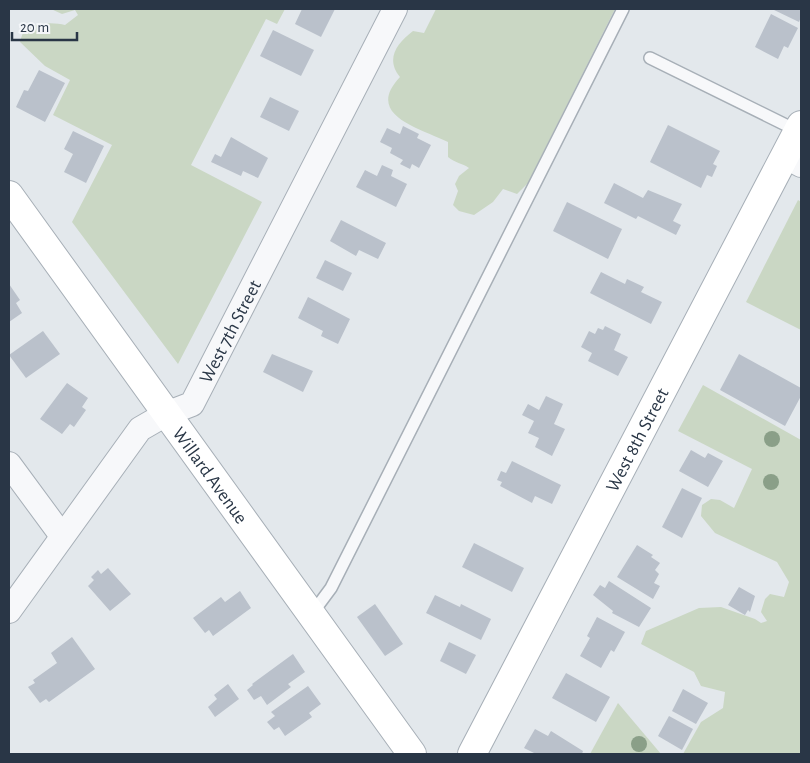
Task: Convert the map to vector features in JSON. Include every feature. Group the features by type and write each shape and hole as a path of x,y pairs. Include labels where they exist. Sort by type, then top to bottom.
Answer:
{"street":[{"name":"West 7th Street","path":"9,611 140,430 166,414 192,404 395,9"},
{"name":"West 8th Street","path":"472,754 793,160 800,128"},
{"name":"Willard Avenue","path":"9,195 412,754"},
{"path":"9,464 62,536"}],"lane":[{"path":"311,615 331,588 623,9"},
{"path":"650,58 800,128"}],"green space":[{"path":"51,9 285,9 277,24 266,19 191,165 262,202 178,364 72,222 112,145 53,115 70,80 45,66 20,42 24,32 29,28 39,24 50,23 65,25 78,15 75,10 62,14"},
{"path":"436,9 615,9 528,183 517,194 503,189 493,202 474,215 459,211 453,205 458,191 455,184 459,176 469,168 448,157 448,142 400,119 392,111 388,101 391,90 400,77 393,64 393,58 398,46 413,31 424,33"},
{"path":"798,200 801,202 801,330 746,302"},
{"path":"703,385 801,440 801,754 683,754 701,722 723,708 725,692 701,686 694,672 641,644 646,631 699,608 721,607 761,623 767,621 761,612 765,599 770,594 784,597 789,582 777,562 715,533 701,516 702,505 711,499 720,500 734,508 752,469 678,431"},
{"path":"618,703 661,754 590,754"}],"building":[{"path":"302,9 335,9 321,37 295,24"},
{"path":"772,9 801,9 801,17 799,22"},
{"path":"771,14 798,28 788,48 784,46 778,59 755,47"},
{"path":"273,30 314,50 301,76 260,56"},
{"path":"39,70 65,83 45,122 16,107 24,90 28,91"},
{"path":"270,97 299,111 289,131 260,117"},
{"path":"668,125 720,151 713,164 717,166 712,177 707,175 701,188 650,162"},
{"path":"403,126 419,134 417,138 431,145 419,168 412,164 410,169 400,164 403,160 390,153 392,148 380,142 387,128 400,134"},
{"path":"73,131 104,146 86,183 64,172 73,154 64,149"},
{"path":"231,137 268,158 258,178 243,171 241,176 211,162 215,154 221,157"},
{"path":"382,165 393,170 391,176 407,184 396,207 356,187 365,170 377,176"},
{"path":"614,183 643,198 648,190 682,204 673,221 681,225 676,235 638,216 636,219 604,203"},
{"path":"567,202 622,229 608,259 553,231"},
{"path":"341,220 386,243 378,259 359,250 356,256 330,241"},
{"path":"325,260 352,273 343,291 316,278"},
{"path":"601,272 625,284 627,279 644,287 641,292 662,302 651,324 590,293"},
{"path":"9,284 20,300 16,303 22,313 9,322"},
{"path":"308,297 350,319 338,344 321,336 323,331 298,318"},
{"path":"605,326 621,334 614,350 628,357 618,376 588,361 592,353 581,347 589,331 595,334 598,328 603,330"},
{"path":"43,331 60,354 26,378 9,355"},
{"path":"272,354 313,371 303,392 263,372"},
{"path":"739,354 801,388 801,396 785,426 720,390"},
{"path":"67,383 88,398 82,407 86,410 74,427 70,424 62,434 40,419"},
{"path":"546,396 563,404 554,424 565,429 552,456 535,447 539,438 528,433 534,421 522,415 528,404 539,410"},
{"path":"691,450 705,458 708,453 723,461 708,487 679,471"},
{"path":"512,461 561,485 552,504 535,496 532,503 500,486 502,482 497,480 501,471 506,473"},
{"path":"682,488 702,498 682,538 662,527"},
{"path":"474,543 524,568 512,592 462,567"},
{"path":"637,545 653,555 651,557 660,563 655,570 659,574 654,583 660,586 653,599 617,577"},
{"path":"108,568 131,594 110,611 88,586 94,580 91,577 98,570 101,574"},
{"path":"609,581 651,608 639,627 612,613 613,611 593,595 600,585 605,588"},
{"path":"739,587 755,596 750,612 748,610 745,615 728,605"},
{"path":"240,591 251,608 213,636 209,630 205,633 193,618 221,597 225,602"},
{"path":"435,595 460,607 461,604 491,619 481,640 426,613"},
{"path":"375,604 403,644 385,656 357,617"},
{"path":"597,617 625,632 614,652 611,650 601,668 580,656 590,638 587,636"},
{"path":"72,637 95,669 49,702 46,699 40,703 28,687 35,683 33,680 57,663 51,653"},
{"path":"449,642 476,655 466,674 440,661"},
{"path":"293,654 305,672 288,684 291,687 267,705 261,696 254,700 247,690 252,684"},
{"path":"566,673 610,697 596,722 552,698"},
{"path":"228,684 239,699 215,717 208,707 217,699 214,695"},
{"path":"308,686 321,704 309,713 312,717 285,736 279,727 274,730 267,722 275,716 271,712"},
{"path":"683,689 708,703 696,724 672,711"},
{"path":"669,716 693,729 682,750 658,736"},
{"path":"535,729 548,736 551,731 583,751 582,754 536,754 524,748"}]}
